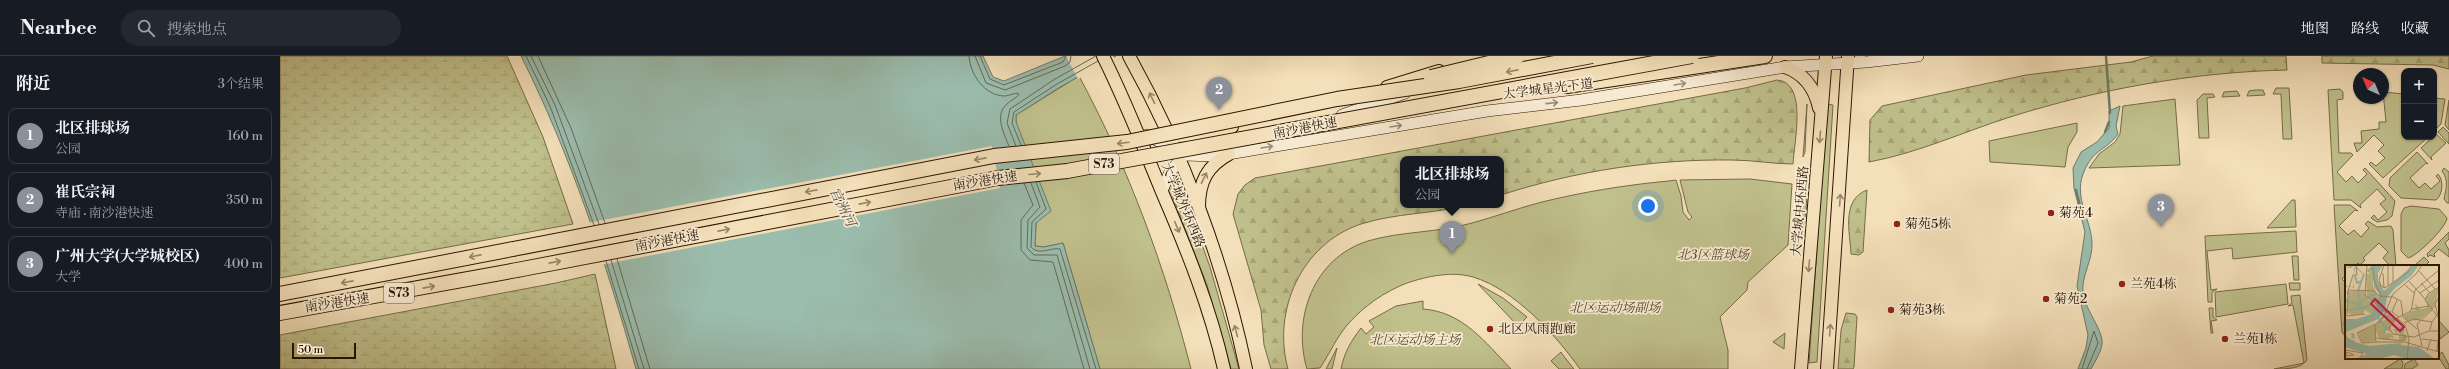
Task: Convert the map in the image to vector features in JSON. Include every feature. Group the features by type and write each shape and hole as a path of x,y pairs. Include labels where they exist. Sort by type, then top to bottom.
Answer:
{"highway":[{"path":"1337,99 1518,56"},
{"name":"南沙港快速","path":"280,294 994,156 1126,142 1337,99 1459,81 1592,56"},
{"name":"南沙港快速","path":"280,313 385,295 990,179 1067,171 1692,56"},
{"path":"1410,108 1764,56"}],"main road":[{"name":"大学城外环西路","path":"1103,56 1137,129 1199,282 1224,369"},
{"path":"1166,131 1176,136 1206,133 1335,103 1494,56"},
{"path":"1162,192 1165,180 1180,155 1191,148 1217,140 1350,113 1475,70 1502,56"},
{"name":"大学城星光下道","path":"1137,129 1180,155 1200,156 1229,154 1487,111 1581,100 1826,59 1918,56"},
{"name":"大学城中环西路","path":"1801,369 1826,59"},
{"path":"1827,369 1842,174 1848,59"},
{"name":"大学城外环西路","path":"1132,61 1166,131 1180,155 1225,290 1246,369"},
{"path":"1785,67 1800,74 1812,88 1821,119"},
{"path":"1199,212 1201,182 1216,162 1229,154"}],"green space":[{"path":"280,56 507,56 543,137 573,224 280,278"},
{"path":"2153,56 2286,56 2287,70 2252,71 2182,78 2112,90 2010,117 1923,148 1869,162 1870,120 1882,106 2026,75 2131,62"},
{"path":"2322,56 2449,56 2449,69 2433,65 2322,63"},
{"path":"1079,76 1114,147 1144,219 1170,293 1191,369 1100,369 1063,243 1044,247 1035,246 1036,223 1016,122 1016,115"},
{"path":"1777,80 1787,83 1793,91 1796,102 1797,128 1793,164 1732,160 1703,160 1644,164 1557,179 1504,194 1504,156 1400,156 1400,208 1455,208 1374,220 1361,224 1340,234 1322,247 1307,263 1296,282 1288,303 1284,325 1284,347 1288,369 1271,369 1264,345 1261,310 1233,214 1238,194 1245,185 1255,178 1745,88"},
{"path":"2276,88 2289,88 2292,139 2283,139 2281,94 2273,94"},
{"path":"2340,89 2343,92 2343,99 2337,100 2339,153 2351,153 2353,155 2337,172 2346,182 2352,176 2358,183 2367,174 2363,170 2365,168 2395,201 2392,216 2387,220 2377,222 2371,218 2374,215 2378,220 2387,212 2380,204 2386,199 2377,189 2360,205 2361,208 2351,200 2334,200 2328,90"},
{"path":"2263,90 2265,95 2247,96 2249,91"},
{"path":"2237,91 2240,96 2222,97 2224,92"},
{"path":"2389,93 2401,94 2401,140 2425,140 2383,178 2369,164 2371,162 2376,166 2385,158 2378,151 2384,145 2374,135 2357,152 2354,143 2362,143 2361,131 2379,129 2379,122 2386,122 2384,104 2389,104"},
{"path":"2203,94 2213,94 2215,97 2207,98 2209,138 2199,138 2197,100"},
{"path":"2437,98 2445,99 2441,124 2437,128"},
{"path":"2175,99 2180,165 2089,168 2099,154 2115,142 2120,134 2123,106"},
{"path":"2449,100 2449,130 2445,125"},
{"path":"1807,104 1805,152 1803,157"},
{"path":"1827,104 1833,105 1817,362 1809,363"},
{"path":"2077,123 2077,132 2068,147 2065,167 1990,162 1989,141"},
{"path":"2443,127 2449,133 2449,144 2438,132"},
{"path":"2437,135 2446,143 2431,157 2432,160 2421,148 2430,140 2437,140"},
{"path":"2417,152 2428,164 2426,163 2410,178 2419,188 2425,183 2431,189 2440,181 2436,176 2438,174 2442,187 2436,200 2401,198 2389,186 2390,178"},
{"path":"1174,166 1210,267 1239,369 1231,369 1207,285 1166,180"},
{"path":"2444,168 2449,172 2449,203 2447,203 2444,199 2446,192 2446,178 2442,171"},
{"path":"1750,179 1792,184 1788,245 1748,282 1747,290 1720,317 1728,350 1728,369 1580,369 1559,342 1519,302 1488,283 1473,277 1448,274 1432,276 1407,283 1375,300 1348,324 1320,368 1307,369 1303,350 1302,330 1305,311 1311,293 1321,276 1333,261 1349,249 1368,241 1393,235 1446,229 1480,221 1538,203 1571,195 1676,180 1681,196 1683,212 1689,220 1692,217 1688,212 1680,180"},
{"path":"1801,184 1806,198 1806,206 1804,225 1797,248"},
{"path":"1867,190 1863,252 1859,255 1851,254 1849,227 1850,209 1853,201"},
{"path":"2292,200 2295,200 2296,227 2267,228"},
{"path":"2334,205 2350,205 2358,211 2355,210 2339,226 2348,235 2354,230 2361,237 2369,228 2365,224 2368,221 2377,227 2391,226 2393,230 2396,265 2389,265 2383,258 2388,252 2379,243 2363,258 2365,260 2360,265 2358,263 2356,265 2345,265 2345,276 2342,279 2345,282 2345,336 2342,332"},
{"path":"2411,206 2439,209 2447,218 2437,235 2418,252 2408,258 2401,251 2401,214 2404,208"},
{"path":"2296,231 2297,252 2233,259 2232,248 2207,251 2211,290 2217,289 2212,292 2212,302 2208,302 2205,236"},
{"path":"2449,232 2449,239 2445,243 2449,250 2449,257 2439,249 2434,254 2435,257 2430,255 2428,257 2427,254"},
{"path":"2292,256 2298,256 2299,280 2294,280"},
{"path":"2424,257 2429,262 2426,265 2415,265"},
{"path":"595,274 616,369 280,369 280,335 556,283"},
{"path":"2289,283 2300,283 2300,290 2290,290"},
{"path":"1478,284 1503,298 1527,317 1518,326"},
{"path":"2286,284 2288,304 2216,317 2215,292"},
{"path":"2300,295 2307,360 2304,363 2293,305 2288,306 2292,303 2291,296"},
{"name":"北区运动场主场","path":"1423,301 1423,309 1437,311 1462,322 1482,339 1511,369 1341,369 1348,347 1361,328 1366,334 1374,327 1369,321 1396,306"},
{"path":"2209,308 2213,308 2213,317 2217,320 2211,321 2213,333 2211,333"},
{"path":"1846,313 1855,314 1857,317 1854,367 1853,369 1838,369 1841,330"},
{"path":"2439,322 2449,332 2440,339 2439,331"},
{"path":"1785,333 1784,349 1773,342"},
{"path":"1337,348 1332,369 1326,369"},
{"path":"1561,352 1574,369 1559,369 1551,361"},
{"path":"2442,352 2449,365 2449,369 2446,369 2439,355"},
{"path":"2400,359 2403,362 2402,369 2384,369"},
{"path":"2414,359 2418,365 2412,369 2404,369 2405,364"},
{"path":"2304,363 2297,367 2288,369 2274,369"}],"water":[{"name":"官洲河","path":"521,56 983,56 993,77 1004,81 1065,56 1116,56 1060,87 1016,115 1016,122 1051,211 1036,223 1035,246 1044,247 1063,243 1100,369 636,369 600,249 586,210 556,132"},
{"path":"2120,106 2116,126 2118,134 2091,159 2083,174 2081,183 2080,192 2092,243 2091,256 2084,280 2083,293 2084,300 2100,333 2102,344 2099,354 2091,369 2078,369 2086,348 2088,335 2077,286 2085,232 2074,188 2073,168 2081,152 2097,142 2109,128 2109,111"}],"pier":[{"path":"1066,56 1113,56 1115,59 1078,79"},
{"path":"992,146 1000,188 601,265 587,223"}],"waterway":[{"path":"2106,56 2110,113"},
{"path":"2105,132 2109,122"},
{"path":"2076,190 2082,214"}],"place":[{"name":"崔氏宗祠","path":"1219,110"},
{"name":"菊苑4","path":"2051,213"},
{"name":"菊苑5栋","path":"1897,224"},
{"name":"广州大学(大学城校区)","path":"2161,227"},
{"name":"北区排球场","path":"1452,254"},
{"name":"兰苑4栋","path":"2122,284"},
{"name":"菊苑2","path":"2046,299"},
{"name":"菊苑3栋","path":"1891,310"},
{"name":"北区风雨跑廊","path":"1490,329"},
{"name":"兰苑1栋","path":"2225,339"}],"park label":[{"name":"北3区篮球场","path":"1713,255"},
{"name":"北区运动场副场","path":"1615,308"}]}
